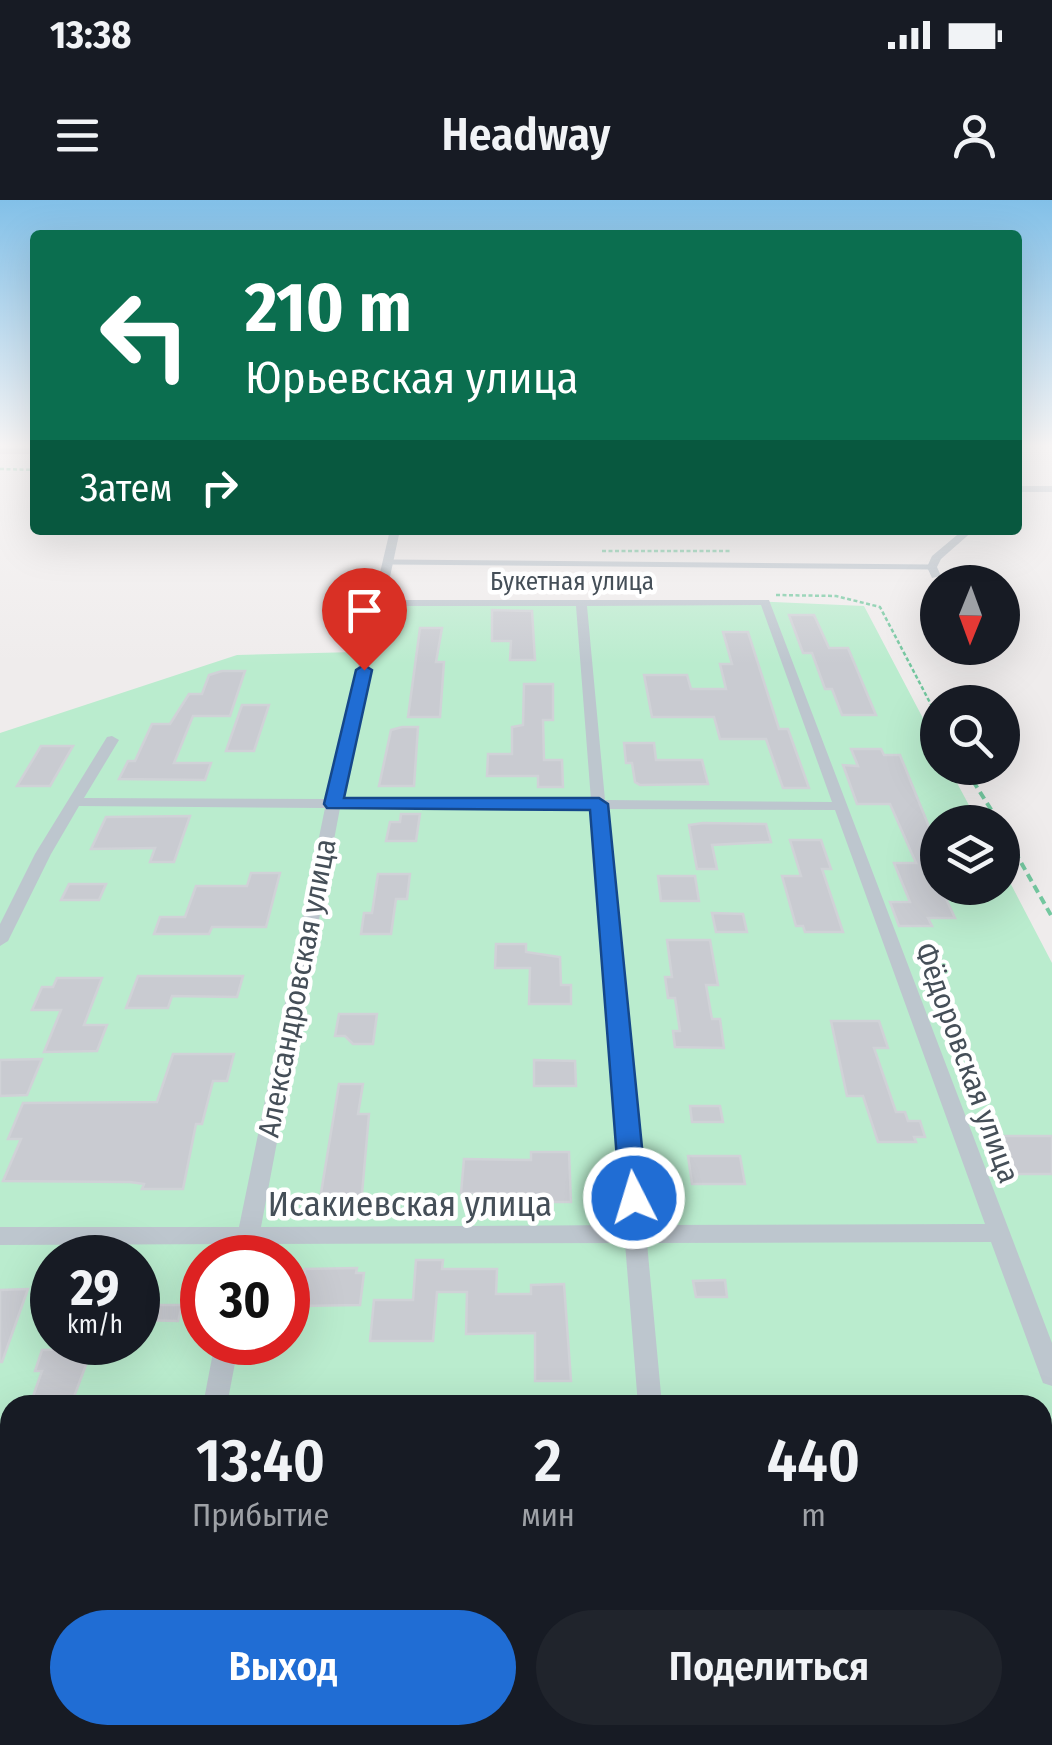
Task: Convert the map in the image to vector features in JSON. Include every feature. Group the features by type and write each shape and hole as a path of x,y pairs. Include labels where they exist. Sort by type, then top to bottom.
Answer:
{"street":[{"name":"Александровская улица","path":"248,1235 333,804 394,535"},
{"path":"939,565 965,535"},
{"name":"Букетная улица","path":"379,603 765,602"},
{"name":"Фёдоровская улица","path":"765,602 1052,1374"},
{"path":"581,604 649,1395"},
{"path":"0,942 43,854 112,740"},
{"path":"76,802 842,806"},
{"name":"Исакиевская улица","path":"310,1245 637,1236 1000,1233"},
{"name":"Исакиевская улица","path":"0,1236 180,1244"},
{"path":"217,1395 223,1365"}],"lane":[{"path":"388,562 920,571"}],"path":[{"path":"1020,861 1052,917"}],"green space":[{"path":"367,601 749,601 864,606 920,713 920,785 958,785 969,805 920,805 920,905 1020,905 1020,902 1052,963 1052,1395 0,1395 0,733 237,655 356,652"}],"building":[{"path":"492,610 532,611 535,660 510,660 511,641 492,641"},
{"path":"789,615 814,615 829,648 848,648 876,715 842,715 832,689 825,689 812,653 803,653"},
{"path":"420,628 442,628 436,662 444,662 440,717 408,717"},
{"path":"723,632 748,632 779,729 788,729 809,788 783,788 766,739 720,739 714,717 652,717 644,675 687,675 691,689 726,689 720,664 732,664"},
{"path":"245,671 230,716 193,716 174,763 211,763 205,780 119,779 128,761 135,761 152,724 170,724 189,694 202,694 209,675"},
{"path":"524,684 553,684 553,720 543,720 544,760 562,760 563,787 538,787 538,776 487,776 488,754 512,754 512,727 523,725"},
{"path":"242,705 269,705 254,751 226,751"},
{"path":"418,727 414,786 379,786 391,730"},
{"path":"624,743 654,743 656,760 702,760 708,784 640,785 635,782 632,763 626,763"},
{"path":"41,746 73,746 50,786 17,786"},
{"path":"851,749 881,749 884,755 900,755 920,805 920,905 949,905 955,918 928,918 932,926 899,926 890,902 910,902 894,863 916,863 890,804 857,804 843,765 858,766"},
{"path":"401,814 420,814 416,841 386,841 390,822 400,822"},
{"path":"190,816 174,862 150,862 155,848 91,849 106,817"},
{"path":"766,824 771,842 712,845 717,869 697,869 689,825"},
{"path":"790,840 821,840 831,869 822,869 843,932 805,932 803,926 796,926 782,876 801,876"},
{"path":"251,873 280,873 266,927 212,927 209,934 154,934 160,917 185,917 196,886 247,886"},
{"path":"378,874 410,874 407,899 396,899 391,934 361,934 364,913 372,913"},
{"path":"658,876 695,876 699,901 661,901"},
{"path":"69,884 106,884 99,900 61,900"},
{"path":"712,913 743,914 747,932 716,932"},
{"path":"667,940 710,940 718,985 706,985 712,1019 720,1019 724,1048 675,1047 673,1031 680,1031 675,998 668,998 665,977 672,977"},
{"path":"496,944 526,944 526,952 560,957 561,985 571,985 571,1004 529,1004 530,968 495,968"},
{"path":"138,976 243,976 237,997 172,996 168,1008 126,1008"},
{"path":"57,978 102,978 84,1025 107,1025 97,1051 44,1052 61,1010 32,1010 42,987 53,987"},
{"path":"339,1014 377,1014 373,1044 353,1044 345,1036 335,1036"},
{"path":"831,1021 879,1021 888,1048 874,1048 896,1112 905,1112 908,1121 920,1121 925,1137 914,1137 916,1142 878,1142 863,1096 847,1096"},
{"path":"173,1054 234,1054 227,1081 213,1081 202,1124 196,1124 183,1189 142,1189 144,1184 130,1182 3,1181 21,1139 8,1139 23,1103 157,1102"},
{"path":"42,1059 27,1095 0,1096 0,1060"},
{"path":"534,1060 575,1061 576,1086 534,1086"},
{"path":"339,1084 363,1084 358,1114 369,1114 361,1205 319,1205"},
{"path":"690,1106 720,1106 723,1122 692,1122"},
{"path":"1000,1136 1052,1136 1052,1174 1016,1174"},
{"path":"531,1152 569,1152 571,1202 532,1202 532,1194 461,1193 464,1159 531,1160"},
{"path":"688,1156 740,1156 745,1184 692,1184"},
{"path":"416,1260 443,1260 442,1269 497,1269 496,1294 531,1294 531,1285 564,1284 571,1381 535,1381 535,1333 466,1334 467,1292 437,1292 433,1341 370,1341 374,1300 413,1300"},
{"path":"357,1268 356,1273 364,1273 360,1305 310,1306 310,1269"},
{"path":"725,1280 727,1297 696,1297 693,1281"},
{"path":"28,1289 2,1362 0,1362 0,1290"},
{"path":"160,1305 180,1305 178,1321 160,1321"},
{"path":"37,1365 86,1365 75,1395 33,1395 42,1371 35,1371"}],"route":[{"path":"364,670 333,804 599,804 634,1198"}]}
